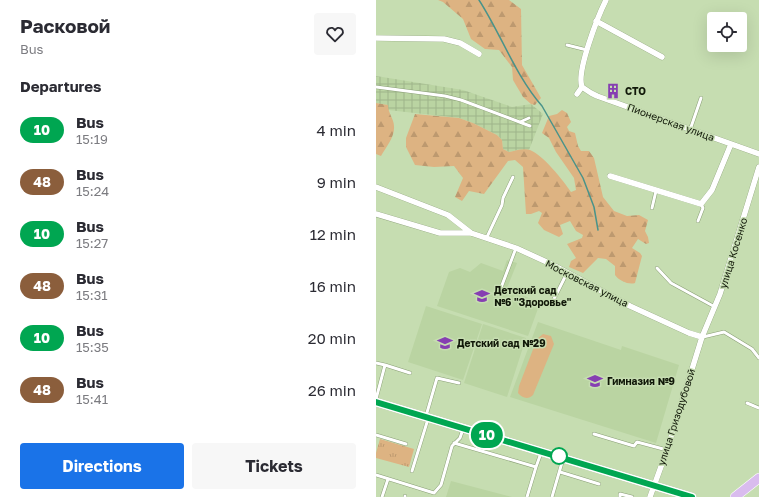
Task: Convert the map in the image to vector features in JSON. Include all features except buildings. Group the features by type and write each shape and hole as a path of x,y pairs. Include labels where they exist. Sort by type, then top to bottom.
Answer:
{"main road":[{"path":"376,402 692,497"},
{"path":"735,497 759,478"}],"street":[{"path":"577,94 583,88 581,78 587,50 596,21 606,0"},
{"path":"596,21 662,57"},
{"path":"376,38 444,39 460,43 479,54"},
{"name":"Пионерская улица","path":"583,88 597,96 759,154"},
{"path":"610,176 701,204 712,190 731,144"},
{"name":"улица Косенко","path":"702,338 715,307 735,247 759,167"},
{"name":"Московская улица","path":"376,187 448,216 471,233"},
{"name":"Московская улица","path":"376,214 440,233 471,233 488,237 516,248 567,272 630,306 702,338"},
{"path":"452,233 457,225 456,221"},
{"name":"улица Гризодубовой","path":"650,497 667,450 702,338"}],"lane":[{"path":"567,45 587,50"},
{"path":"376,87 445,96 461,100 530,126"},
{"path":"690,130 701,98"},
{"path":"519,122 529,118"},
{"path":"488,237 513,177"},
{"path":"652,208 656,191"},
{"path":"698,221 703,208 701,204"},
{"path":"499,293 516,248"},
{"path":"657,268 671,283 715,307"},
{"path":"552,305 567,272"},
{"path":"702,338 724,332 752,349 759,358"},
{"path":"376,363 410,373"},
{"path":"376,399 377,390 385,365"},
{"path":"412,471 437,378 459,383"},
{"path":"747,403 759,408"},
{"path":"376,475 434,493 441,485 452,446 460,438 463,428"},
{"path":"594,434 634,446 637,442 667,450"},
{"path":"376,435 406,444"},
{"path":"454,443 536,467"},
{"path":"527,497 542,451"},
{"path":"552,497 564,458"},
{"path":"560,472 599,484"},
{"path":"382,497 388,479"},
{"path":"620,497 620,494 632,497"}],"shaded area":[{"path":"376,76 463,90 512,107 531,104 543,114 529,150 509,152 503,149 502,140 497,135 459,118 388,110 388,105 376,103"},
{"name":"Детский сад №6 \"Здоровье\"","path":"507,260 517,263 507,288 540,303 528,336 437,306 449,272 460,268 470,272 481,263 503,271"},
{"name":"Детский сад №29","path":"426,306 482,324 463,380 408,362"},
{"name":"Гимназия №9","path":"538,322 621,350 622,346 679,365 656,443 510,397"},
{"path":"483,324 526,338 507,397 464,383"},
{"path":"451,481 512,497 446,497"}],"green space":[{"path":"438,0 509,0 521,9 522,65 541,98 535,105 531,104 523,97 513,80 512,67 499,50 485,49 471,39 463,19 443,2"},
{"path":"376,103 388,105 394,126 392,138 381,156 376,154"},
{"path":"562,110 567,113 571,122 567,127 569,131 575,133 578,146 581,151 589,151 594,158 603,197 614,211 627,216 639,215 648,220 645,231 649,243 646,244 638,239 632,248 642,256 635,283 627,283 619,279 615,275 615,266 606,259 598,258 583,273 569,267 571,261 576,258 567,244 582,238 583,235 576,231 570,221 560,225 563,234 559,237 544,230 538,223 542,213 539,211 526,214 523,167 515,160 508,161 484,194 469,191 462,201 455,197 463,178 454,166 434,167 415,165 406,147 406,138 415,114 459,118 497,135 502,140 503,149 509,152 525,149 535,153 552,168 571,192 576,190 574,178 556,152 549,138 542,133 549,116 557,114"},
{"path":"543,334 551,336 554,344 533,395 529,398 525,398 518,393 519,386 537,339"},
{"path":"380,439 414,449 409,467 376,458"}],"waterway":[{"path":"479,0 516,68 532,94 542,106 583,178 594,207 598,230"}],"bus line":[{"name":"10","path":"376,402 692,497"}],"place":[{"name":"СТО","path":"613,91"},
{"name":"Детский сад №6 \"Здоровье\"","path":"482,296"},
{"name":"Детский сад №29","path":"445,343"},
{"name":"Гимназия №9","path":"595,381"}]}
